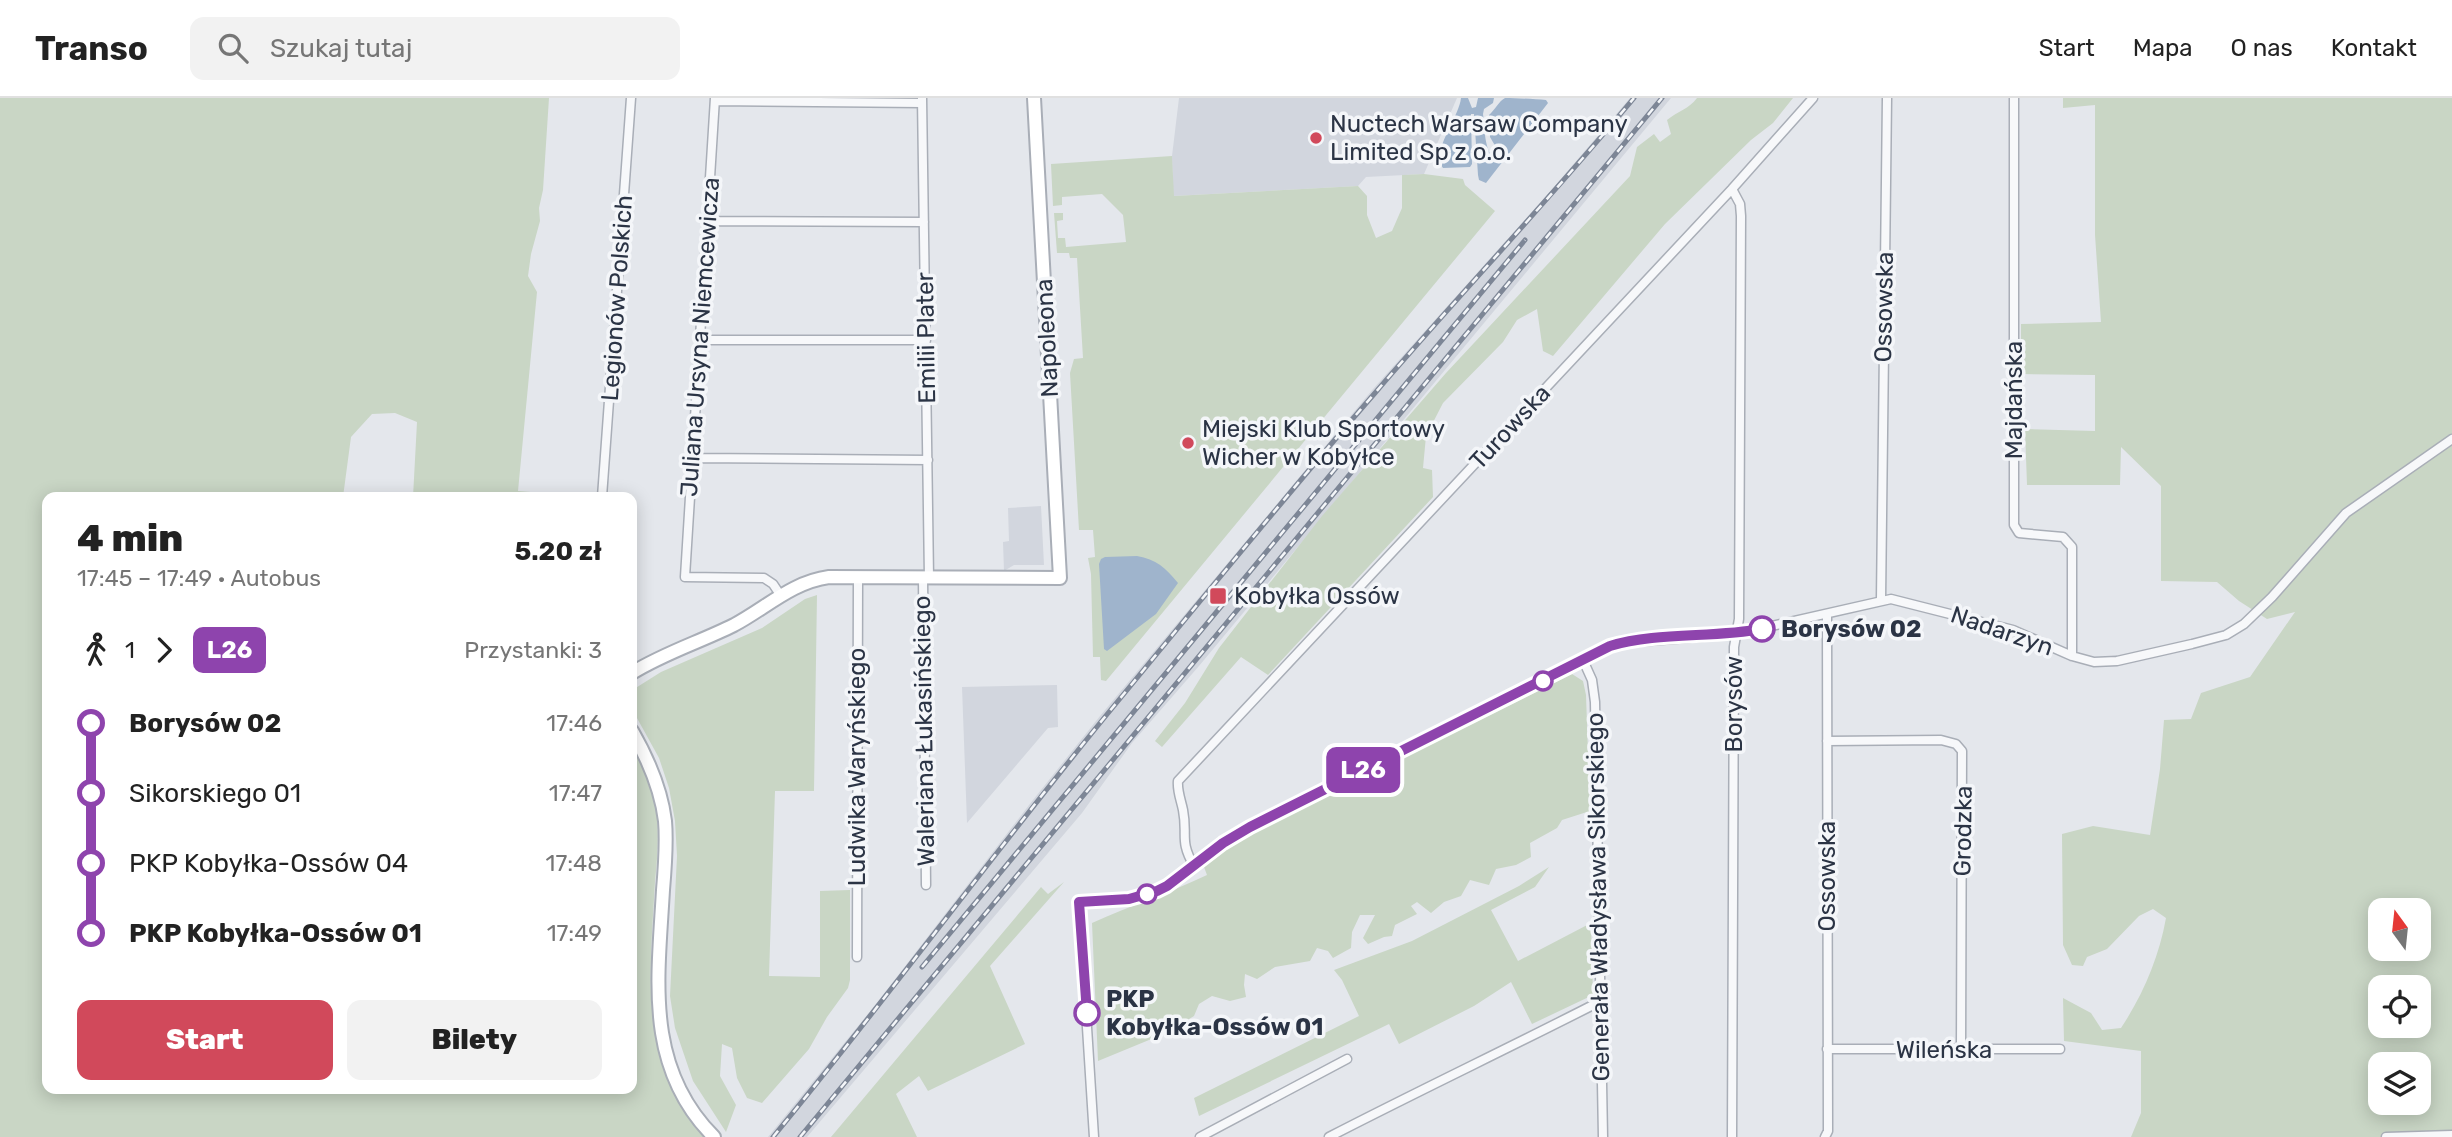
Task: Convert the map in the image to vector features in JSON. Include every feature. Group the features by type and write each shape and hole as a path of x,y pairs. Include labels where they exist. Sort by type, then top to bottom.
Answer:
{"street":[{"name":"Legionów Polskich","path":"602,492 631,98"},
{"name":"Napoleona","path":"926,578 1060,578 1034,98"},
{"name":"Turowska","path":"1194,866 1184,848 1183,811 1177,789 1178,781 1814,98"},
{"name":"Ossowska","path":"1881,600 1887,98"},
{"name":"Majdańska","path":"2014,98 2014,525 2018,533 2063,537 2072,547 2072,656"},
{"path":"715,100 922,101"},
{"name":"Juliana Ursyna Niemcewicza","path":"715,100 685,576 764,578 773,584 781,596"},
{"name":"Emilii Plater","path":"922,101 928,460 926,578"},
{"name":"Borysów","path":"1732,189 1740,204 1741,216 1739,619 1734,647 1732,1137"},
{"path":"707,221 924,222"},
{"path":"700,340 926,340"},
{"name":"Nadarzyn","path":"1094,1137 1079,902 1129,899 1167,886 1223,843 1250,827 1622,643 1736,634 1827,615 1881,600 1903,601 2013,630 2072,656 2094,662 2107,663 2226,635 2259,612 2346,513 2452,439"},
{"path":"693,458 928,460"},
{"path":"637,665 722,631 811,580 829,577 926,578"},
{"name":"Ludwika Waryńskiego","path":"857,957 858,578"},
{"name":"Waleriana Łukasińskiego","path":"926,578 926,885"},
{"name":"Ossowska","path":"1825,1137 1828,1130 1827,615"},
{"name":"Generała Władysława Sikorskiego","path":"1583,660 1592,680 1595,702 1603,1137"},
{"path":"637,670 649,662"},
{"name":"Grodzka","path":"1827,741 1941,740 1956,744 1962,751 1961,1050"},
{"path":"637,741 653,774 664,818 666,855 657,998 660,1030 677,1083 698,1118 714,1137"},
{"path":"1329,1137 1599,1002"},
{"name":"Wileńska","path":"1828,1049 2060,1049"},
{"path":"1200,1137 1347,1059"},
{"path":"2386,1137 2452,1135"}],"shaded area":[{"path":"1179,98 1457,98 1424,174 1366,177 1358,186 1173,196 1172,156"},
{"path":"1630,98 1671,98 1132,743 1082,813 807,1137 768,1137 876,1004 1100,716 1373,389"},
{"path":"1041,506 1044,565 1014,565 1004,571 1003,542 1009,541 1008,508"},
{"path":"1057,685 1058,727 1048,728 967,823 962,687"}],"green space":[{"path":"0,98 549,98 540,221 528,276 537,292 518,491 531,492 413,492 417,422 395,413 372,414 351,437 344,492 42,492 42,1094 637,1094 637,752 648,778 657,818 658,850 651,984 658,1048 668,1078 684,1108 706,1137 0,1137"},
{"path":"1697,98 1793,98 1773,123 1751,140 1665,224 1553,356 1543,351 1537,309 1517,320 1503,342 1443,403 1426,436 1423,468 1432,470 1433,497 1268,675 1241,657 1162,747 1155,741 1185,703 1219,648 1322,516 1446,373 1630,176 1637,147 1654,134 1660,142 1671,134 1667,120"},
{"path":"2063,98 2452,98 2452,1137 2131,1137 2141,1113 2141,1051 2064,1041 2063,998 2091,1013 2102,1030 2121,1028 2149,975 2166,918 2153,909 2139,916 2107,949 2087,957 2083,966 2072,965 2063,945 2062,834 2093,826 2150,835 2164,720 2191,719 2201,693 2250,677 2295,612 2267,619 2239,601 2217,582 2161,581 2161,486 2121,447 2120,485 2027,485 2025,429 2095,431 2095,375 2021,374 2021,324 2101,322 2095,235 2095,105 2063,108"},
{"name":"Miejski Klub Sportowy Wicher w Kobyłce","path":"1172,156 1174,196 1358,186 1367,196 1367,215 1376,238 1392,231 1402,208 1402,175 1424,174 1463,179 1465,185 1495,211 1106,681 1101,680 1100,657 1093,657 1091,574 1088,558 1095,557 1093,530 1079,530 1070,373 1074,359 1083,358 1077,258 1070,258 1069,253 1057,253 1054,213 1063,213 1063,220 1057,221 1058,238 1065,238 1066,247 1126,242 1123,215 1102,194 1062,197 1062,205 1053,206 1051,164"},
{"path":"817,595 814,791 775,791 769,976 820,977 820,891 850,890 850,980 848,988 809,1049 762,1103 747,1098 737,1078 732,1048 722,1044 720,1076 736,1105 726,1132 693,1081 675,1028 670,996 677,856 675,821 669,788 659,758 637,718 637,687 661,672 762,628 805,599"},
{"path":"1572,674 1583,681 1586,695 1590,811 1562,820 1557,828 1530,843 1531,857 1516,865 1496,869 1489,885 1470,880 1461,896 1444,902 1431,913 1417,902 1411,906 1417,914 1395,925 1392,936 1368,944 1363,938 1375,915 1360,915 1352,932 1351,948 1333,958 1328,951 1317,948 1310,961 1275,967 1257,979 1245,974 1246,997 1230,1001 1212,996 1199,1004 1194,1016 1166,1033 1098,1061 1092,923 1207,875 1204,867 1233,843"},
{"path":"1549,867 1535,887 1491,910 1518,961 1591,923 1593,995 1532,1024 1511,982 1474,1006 1399,1044 1389,1024 1199,1116 1194,1098 1359,1016 1342,980 1334,970 1412,941 1519,886"},
{"path":"1064,882 990,966 1025,1044 928,1091 919,1076 896,1094 917,1137 831,1137 1041,887 1048,894"}],"water":[{"path":"1461,98 1468,98 1472,108 1476,107 1478,98 1494,98 1483,114 1487,145 1495,161 1501,156 1490,137 1489,115 1501,101 1514,98 1546,100 1548,103 1486,183 1479,180 1478,175 1474,114 1471,114 1470,167 1443,168 1440,161 1442,144"},
{"path":"1137,556 1160,565 1178,583 1156,614 1107,651 1104,649 1099,564 1105,557"}],"railway":[{"path":"773,1137 1074,755 1245,546 1375,393 1634,98"},
{"path":"800,1137 1662,98"},
{"path":"922,967 1525,240"}],"bus line":[{"name":"L26","path":"1087,1013 1079,902 1129,899 1157,891 1223,843 1250,827 1610,646 1641,640 1736,634 1762,629"}],"place":[{"name":"Nuctech Warsaw Company Limited Sp z o.o.","path":"1316,138"},
{"name":"Miejski Klub Sportowy Wicher w Kobyłce","path":"1188,443"},
{"name":"Kobyłka Ossów","path":"1218,596"},
{"name":"Borysów 02","path":"1762,629"},
{"name":"PKP Kobyłka-Ossów 01","path":"1087,1013"}]}
